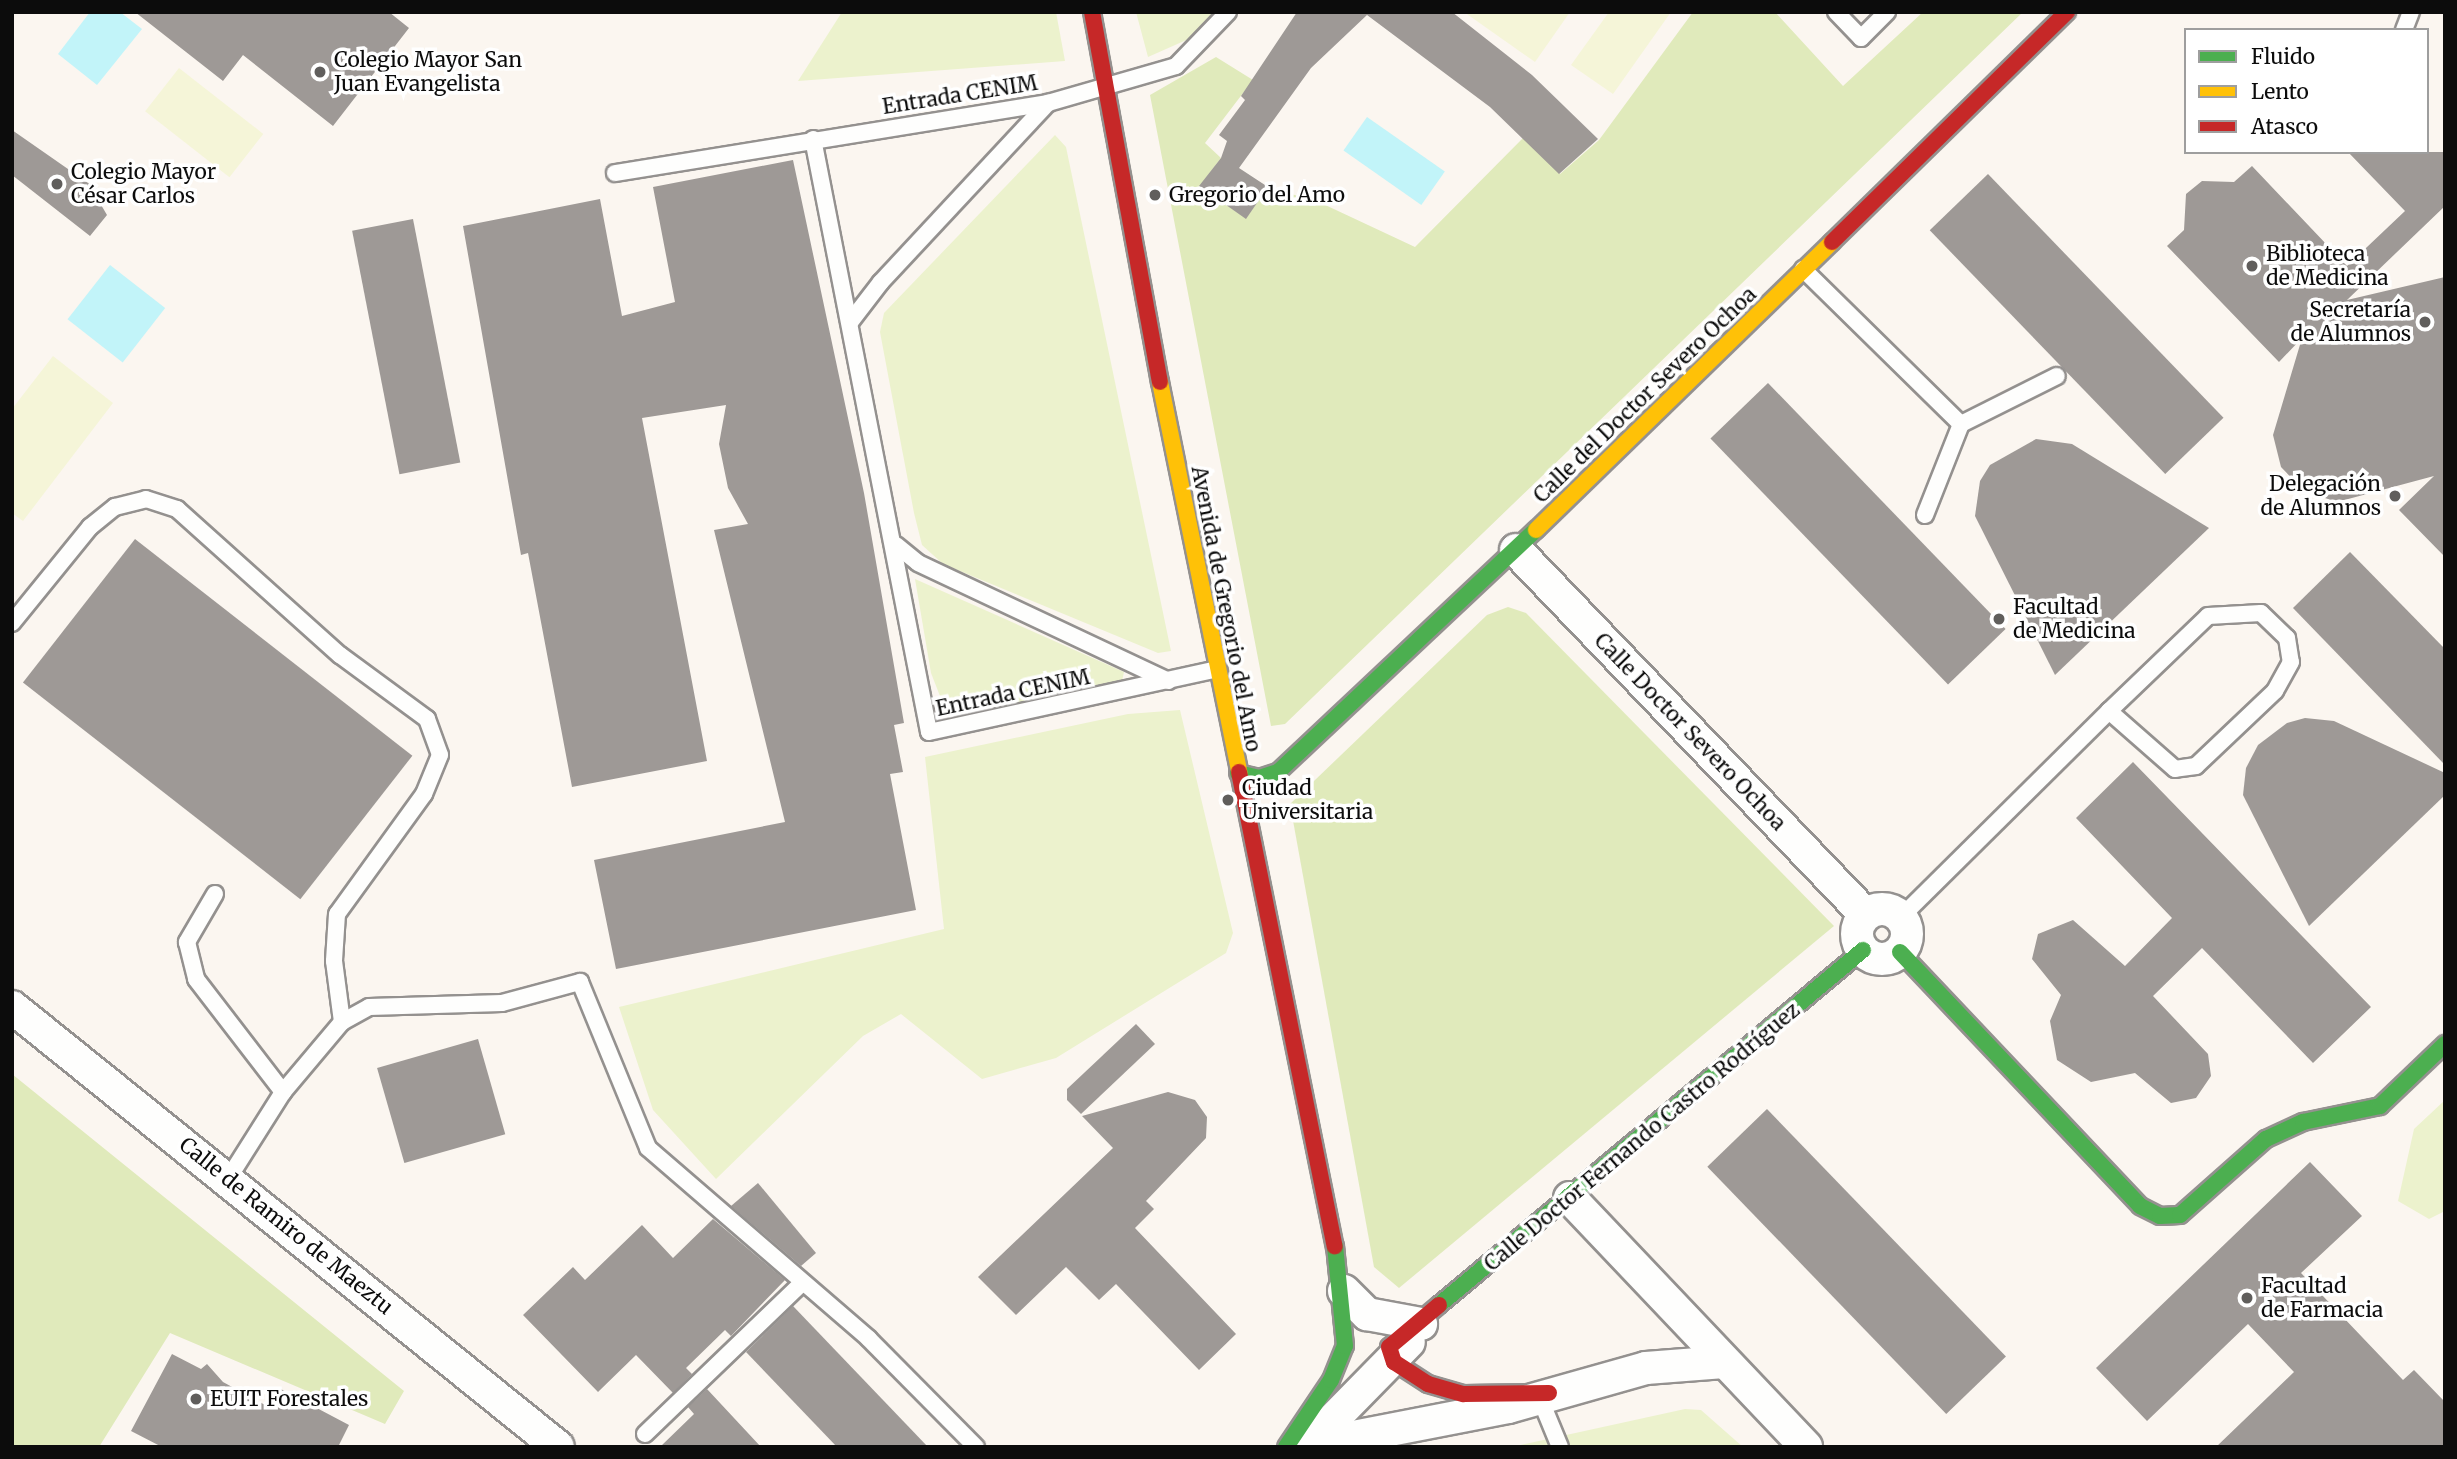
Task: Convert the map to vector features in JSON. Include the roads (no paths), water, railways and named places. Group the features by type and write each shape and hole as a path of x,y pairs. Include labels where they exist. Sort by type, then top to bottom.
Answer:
{"street":[{"name":"Avenida de Gregorio del Amo","path":"1092,12 1110,83 1124,202 1344,1291 1345,1346 1299,1446"},
{"name":"Calle del Doctor Severo Ochoa","path":"1238,773 1259,778 1278,772 1517,550 2067,12"},
{"name":"Calle Doctor Severo Ochoa","path":"1517,550 1865,914"},
{"path":"1879,908 1901,916 1907,938 1900,952 1877,959 1863,950 1857,928 1865,914 1879,908"},
{"name":"Calle Doctor Fernando Castro Rodríguez","path":"1299,1446 1394,1362 1421,1324 1863,950"},
{"path":"1900,952 2140,1206 2160,1216 2180,1215 2266,1139 2303,1122 2380,1106 2445,1044"},
{"name":"Calle de Ramiro de Maeztu","path":"12,1007 558,1447"},
{"path":"1570,1198 1806,1447"},
{"path":"1344,1291 1367,1314 1421,1324"},
{"path":"1394,1362 1428,1384 1464,1394 1544,1395"},
{"path":"1299,1446 1544,1395 1646,1368 1724,1362"}],"lane":[{"name":"Entrada CENIM","path":"615,173 1048,103 1176,66 1227,12"},
{"path":"1836,12 1861,38 1887,12"},
{"path":"851,321 1048,103"},
{"name":"Entrada CENIM","path":"813,139 896,545 929,732 1217,669"},
{"path":"1803,269 1961,424"},
{"path":"1925,515 1961,424 2057,376"},
{"path":"12,623 90,527 115,507 146,499 177,509 340,655 427,719 440,755 424,794 337,914 334,961 342,1022"},
{"name":"Entrada CENIM","path":"896,545 918,563 1168,681"},
{"path":"1901,916 2109,710 2208,616 2261,613 2287,638 2291,662 2275,691 2196,766 2175,769 2109,710"},
{"path":"215,894 187,942 196,979 283,1092"},
{"path":"228,1179 283,1092 342,1022 369,1007 502,1003 580,982 648,1148 800,1285 869,1339 976,1447"},
{"path":"645,1434 800,1285"},
{"path":"1544,1395 1560,1447"}],"water":[{"path":"90,12 120,12 142,29 97,85 58,54"},
{"path":"1367,117 1445,171 1421,205 1343,151"},
{"path":"110,265 165,308 123,362 68,319"}],"place":[{"name":"Colegio Mayor San Juan Evangelista","path":"320,72"},
{"name":"Colegio Mayor César Carlos","path":"57,184"},
{"name":"Gregorio del Amo","path":"1155,195"},
{"name":"Biblioteca de Medicina","path":"2252,266"},
{"name":"Secretaría de Alumnos","path":"2425,322"},
{"name":"Delegación de Alumnos","path":"2395,496"},
{"name":"Facultad de Medicina","path":"1999,619"},
{"name":"Ciudad Universitaria","path":"1228,800"},
{"name":"Facultad de Farmacia","path":"2247,1298"},
{"name":"EUIT Forestales","path":"196,1399"}]}
